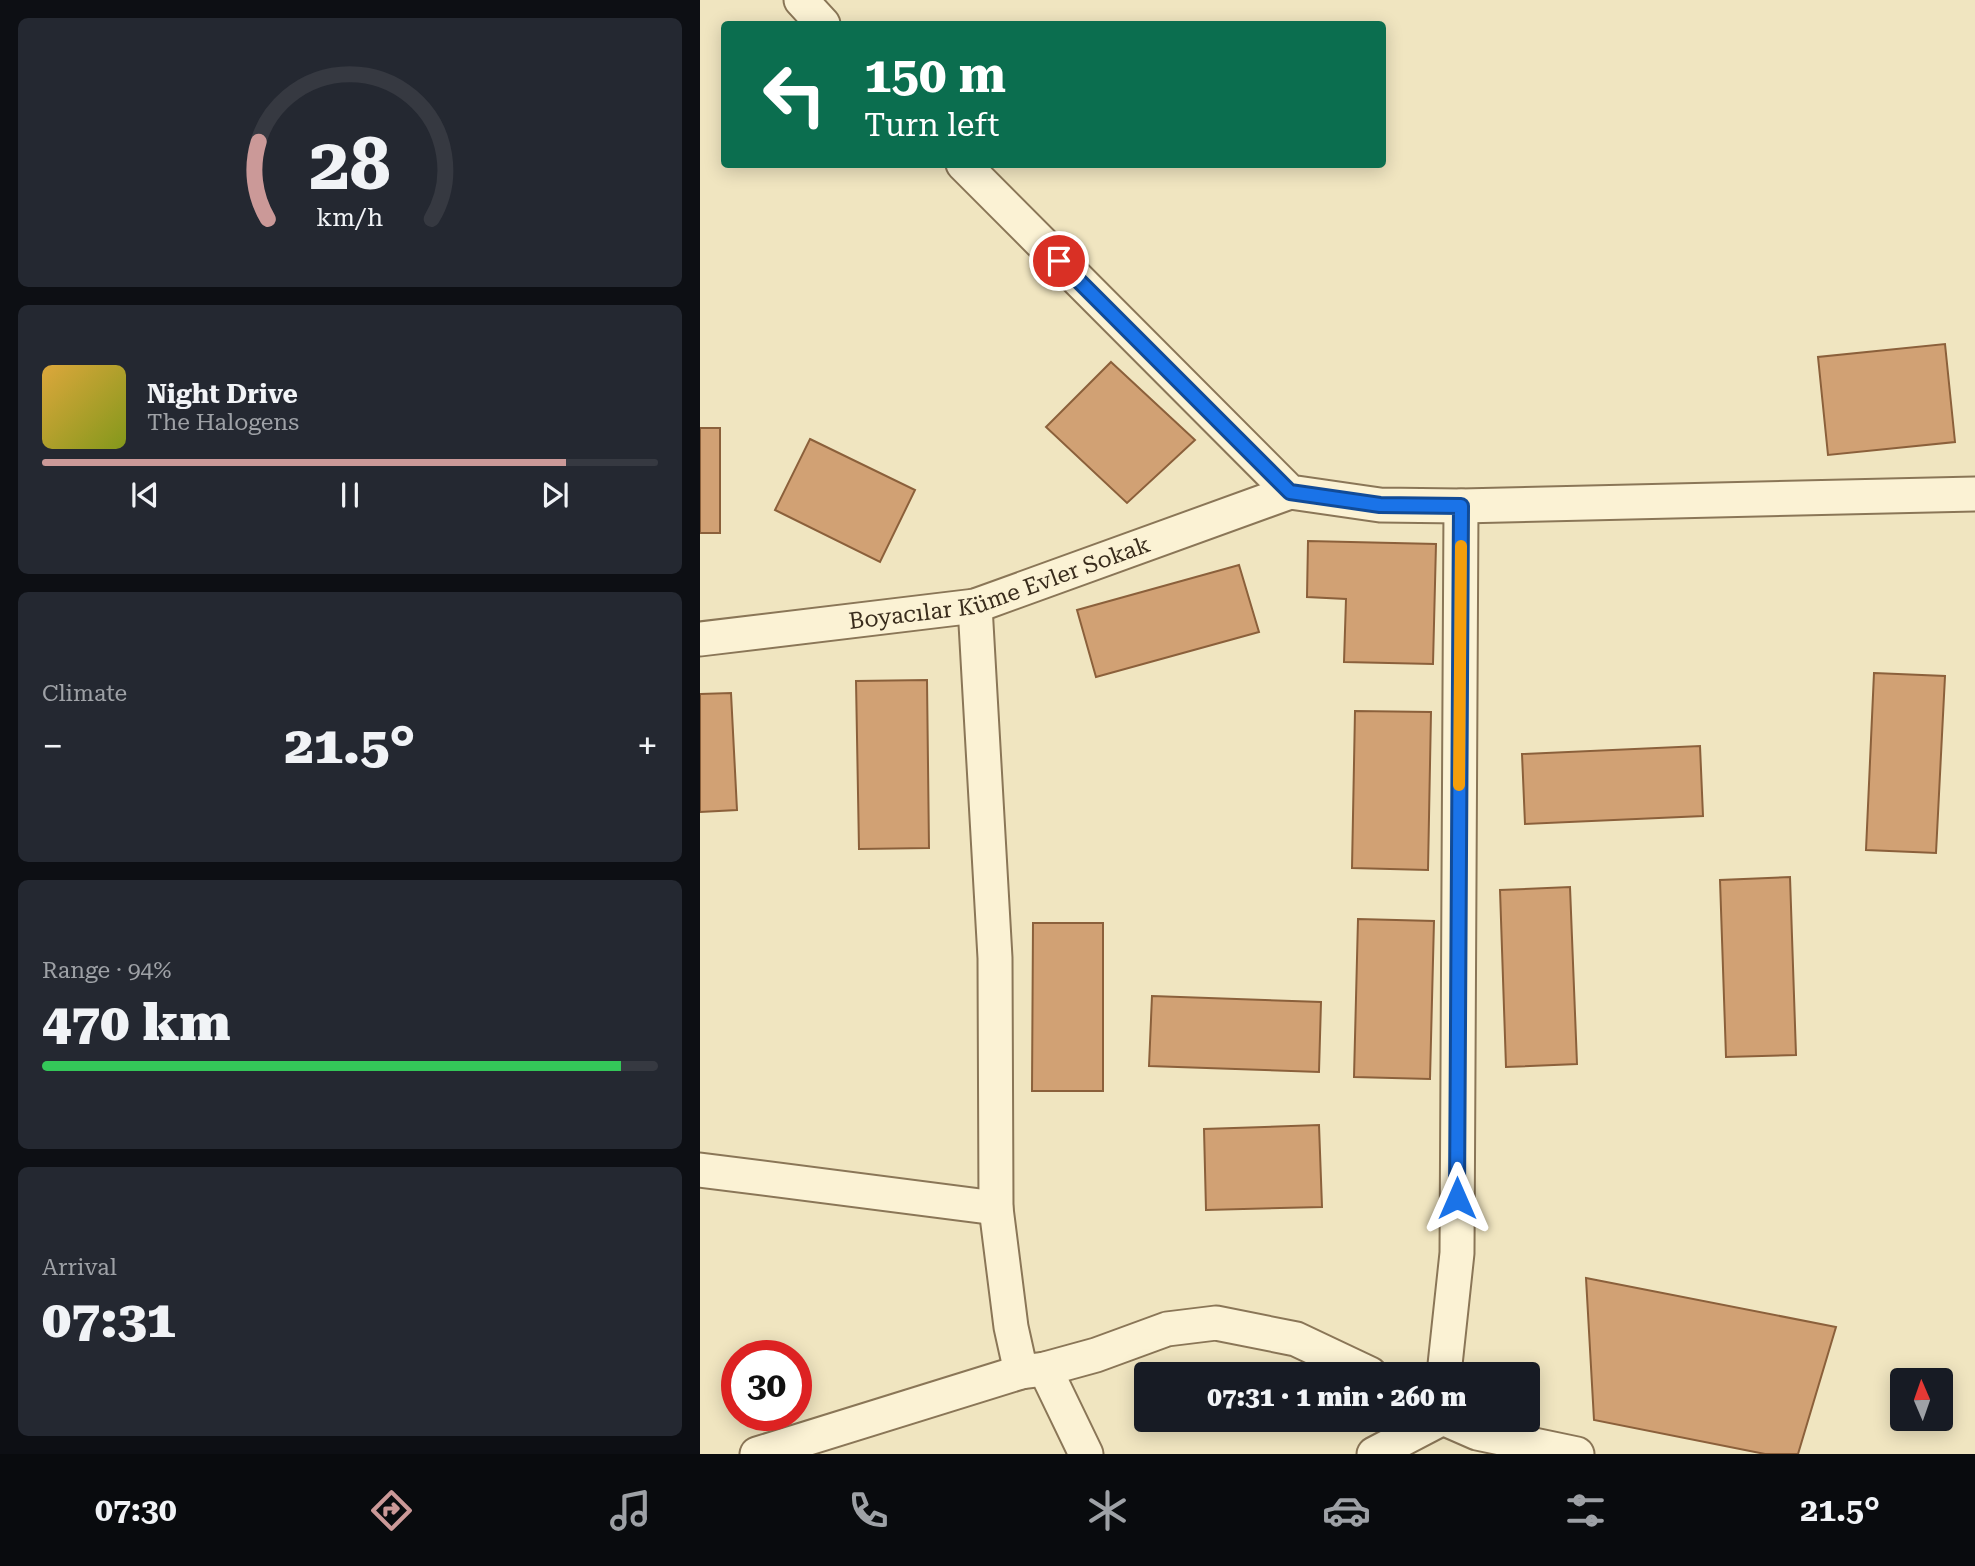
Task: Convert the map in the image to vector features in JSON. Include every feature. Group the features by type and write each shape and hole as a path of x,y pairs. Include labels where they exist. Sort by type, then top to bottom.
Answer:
{"street":[{"path":"801,0 820,21"},
{"path":"967,168 1290,492 1380,505 1461,506 1975,494"},
{"name":"Boyacılar Küme Evler Sokak","path":"700,639 975,607 1290,492"},
{"path":"1445,1362 1457,1253 1461,506"},
{"path":"975,607 995,958 996,1208 1011,1327 1033,1370 1086,1454"},
{"path":"700,1170 996,1208"},
{"path":"757,1454 1033,1370 1096,1354 1167,1329 1216,1323 1296,1339 1345,1362"},
{"path":"1374,1454 1417,1432"},
{"path":"1475,1432 1577,1454"}],"building":[{"path":"1945,344 1955,442 1828,455 1818,357"},
{"path":"1111,362 1195,440 1127,503 1046,427"},
{"path":"700,428 720,428 720,533 700,533"},
{"path":"810,439 915,490 880,562 775,510"},
{"path":"1308,541 1436,544 1433,664 1344,662 1346,599 1307,597"},
{"path":"1239,565 1259,632 1096,677 1077,610"},
{"path":"1874,673 1945,676 1936,853 1866,850"},
{"path":"927,680 929,848 859,849 856,681"},
{"path":"731,693 737,810 700,812 700,694"},
{"path":"1355,711 1431,712 1428,870 1352,868"},
{"path":"1700,746 1703,816 1525,824 1522,754"},
{"path":"1790,877 1796,1055 1726,1057 1720,880"},
{"path":"1570,887 1577,1064 1506,1067 1500,890"},
{"path":"1358,919 1434,921 1430,1079 1354,1077"},
{"path":"1033,923 1103,923 1103,1091 1032,1091"},
{"path":"1152,996 1321,1002 1319,1072 1149,1066"},
{"path":"1319,1125 1322,1207 1206,1210 1204,1129"},
{"path":"1586,1278 1836,1327 1798,1454 1765,1454 1594,1420"}],"slow traffic":[{"path":"1459,785 1461,546"}],"route":[{"path":"1059,261 1290,492 1380,505 1461,506 1457,1198"}]}
